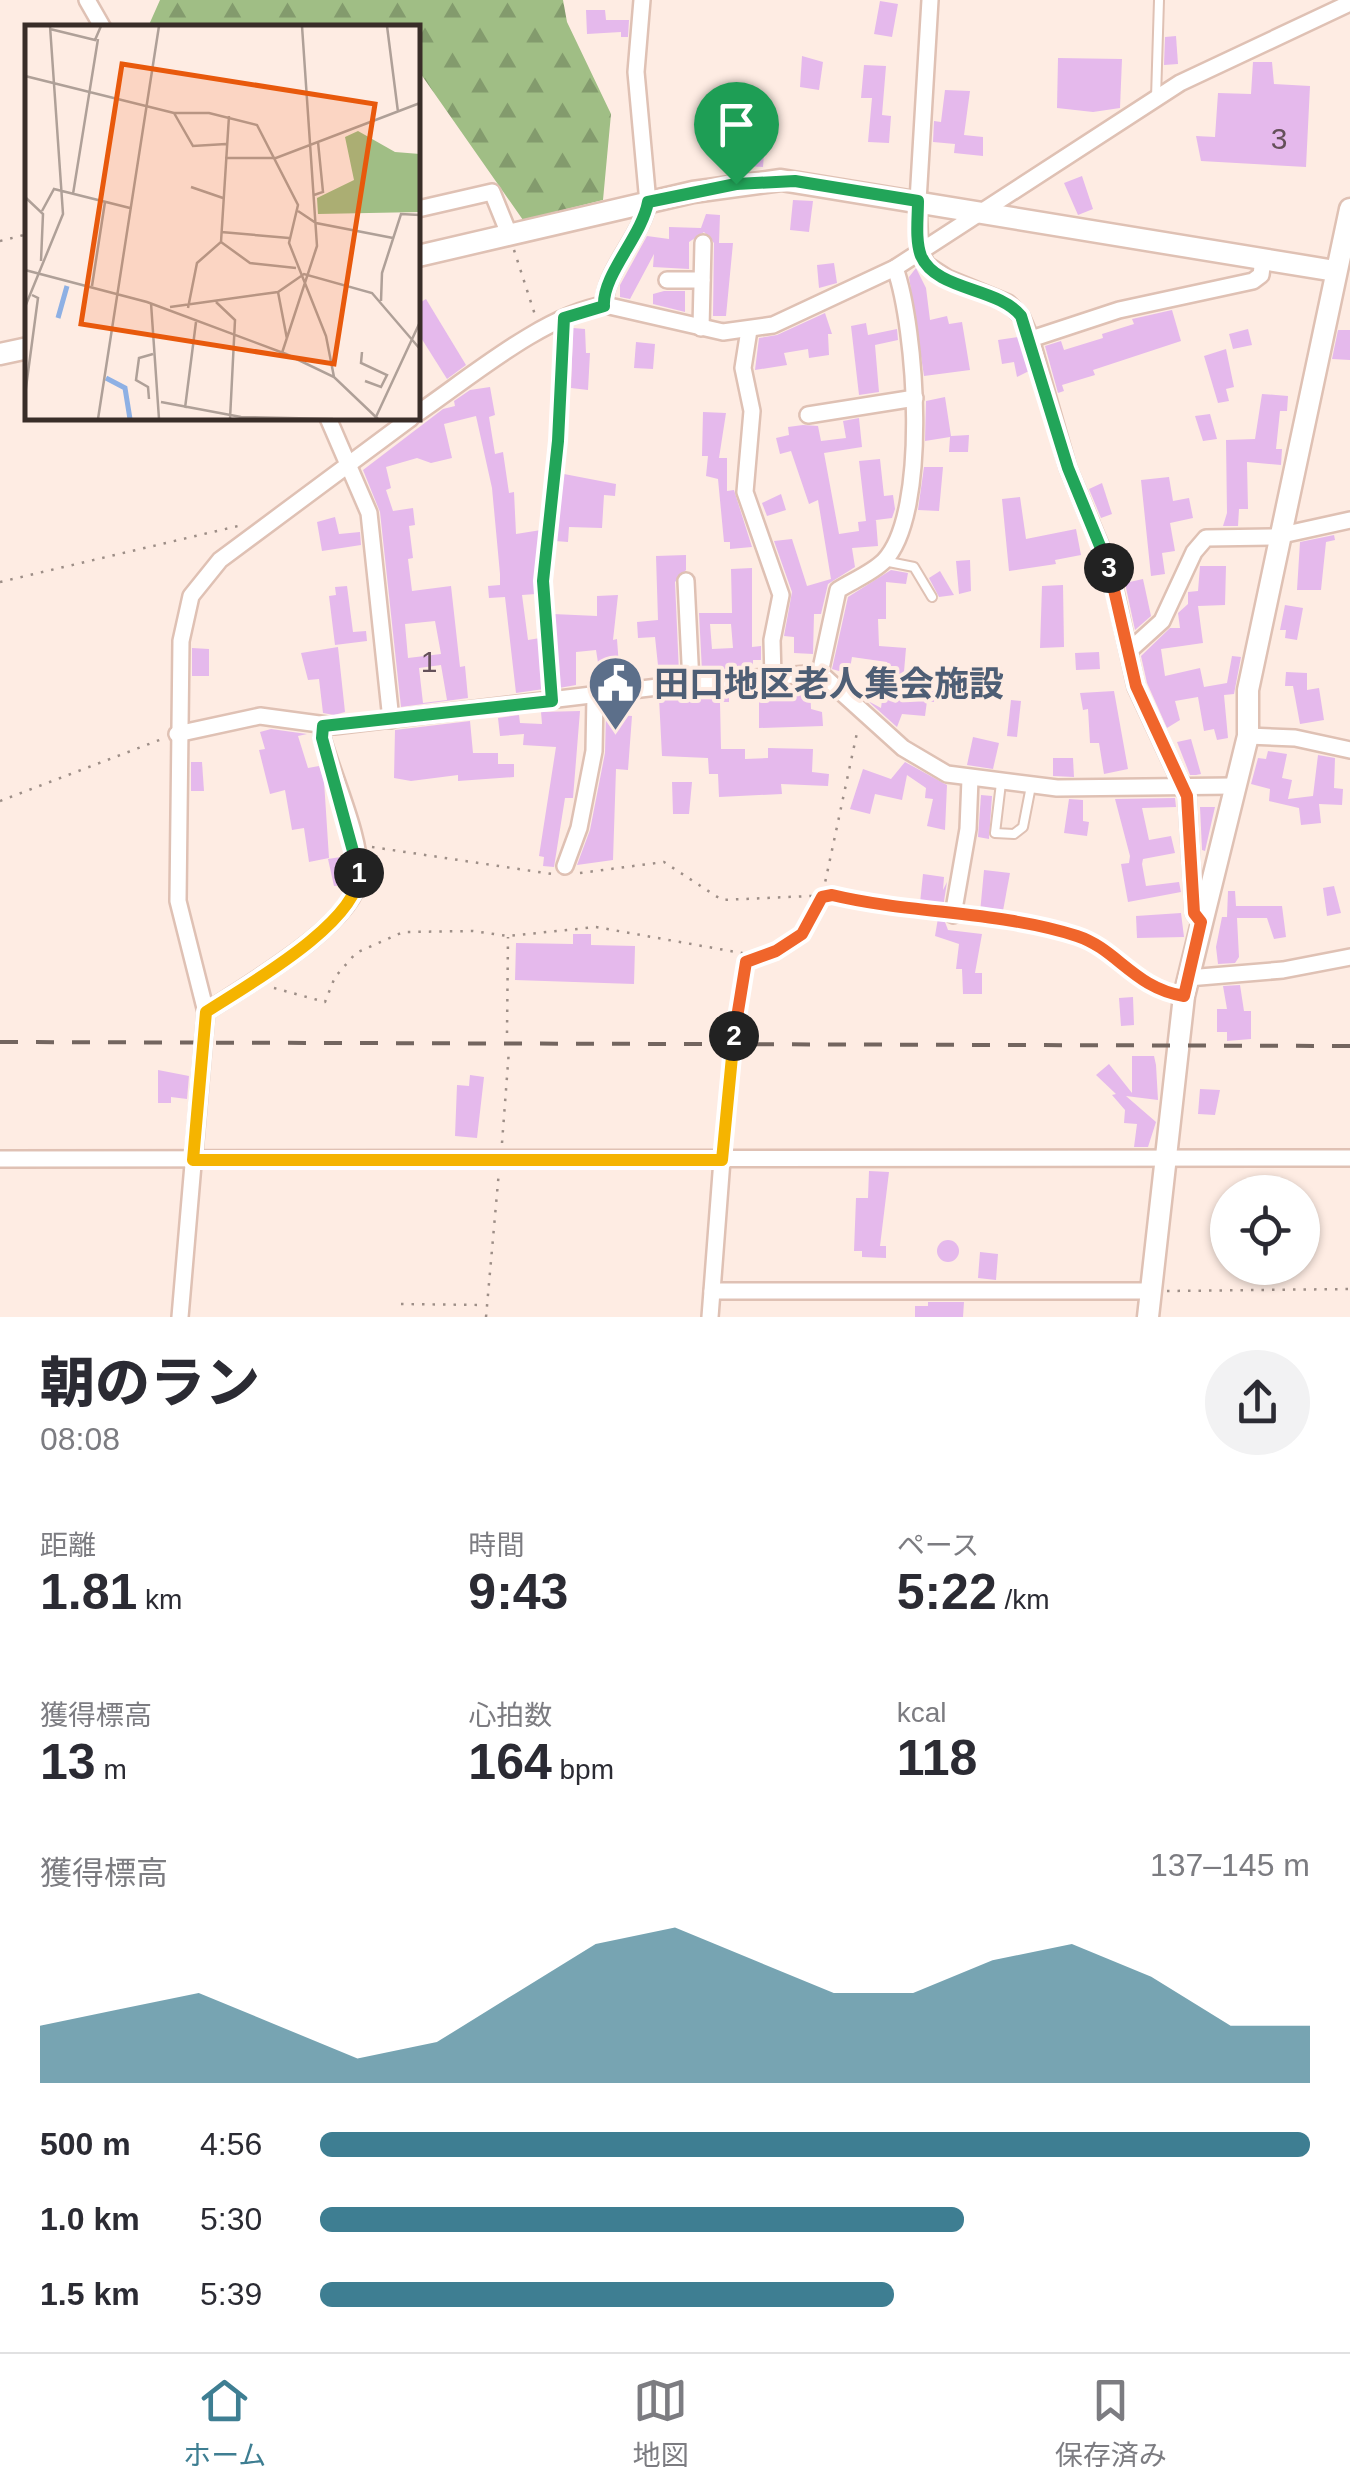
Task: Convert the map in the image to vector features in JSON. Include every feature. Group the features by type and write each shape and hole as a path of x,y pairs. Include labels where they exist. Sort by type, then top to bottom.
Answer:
{"street":[{"path":"87,0 101,25"},
{"path":"604,306 606,290 644,220 648,202 636,72 642,0"},
{"path":"930,0 918,201 920,252 927,265 947,278 1008,303 1021,316 1031,339 1068,468 1110,569 1141,700 1182,784 1190,812 1194,913 1201,922"},
{"path":"420,411 564,318 604,306 701,328 749,330 818,306 895,268 1156,98 1216,64 1350,2"},
{"path":"420,256 648,202 781,180 1335,271"},
{"path":"420,209 492,192 508,234"},
{"path":"1148,1317 1162,1161 1186,987 1248,736 1248,690 1350,209"},
{"path":"701,328 703,244"},
{"path":"1031,339 1119,310 1253,281 1261,275 1263,259"},
{"path":"820,673 838,590 884,561 906,504 916,424 915,398 895,268"},
{"path":"667,280 702,280"},
{"path":"749,330 742,368 752,411 745,492 781,595 772,640 773,678"},
{"path":"0,354 25,349"},
{"path":"808,415 915,398"},
{"path":"329,420 350,460 369,513 391,720"},
{"path":"180,1317 206,1012 178,901 177,734 181,641 191,596 207,572 259,528 407,420"},
{"path":"1130,650 1162,621 1194,552 1206,538 1273,537 1350,520"},
{"path":"686,581 691,683"},
{"path":"177,734 260,716 323,726 691,683 820,673 903,748 947,774 1031,786 1234,786"},
{"path":"563,872 579,828 594,751 595,695"},
{"path":"206,1012 316,934 346,904 359,880 352,836 322,738 323,726"},
{"path":"1248,736 1310,740 1350,750"},
{"path":"953,915 968,829 970,779"},
{"path":"1186,987 1350,957"},
{"path":"0,1159 1350,1158"},
{"path":"710,1317 722,1160"},
{"path":"712,1291 1150,1291"}],"lane":[{"path":"1156,98 1152,87 1159,0"},
{"path":"552,701 543,581 558,441 564,318"},
{"path":"884,561 914,568 932,596"},
{"path":"1001,783 995,832 1007,834 1023,827 1031,786"}],"path":[{"path":"508,234 540,332"},
{"path":"0,240 25,235"},
{"path":"0,582 235,526 259,528"},
{"path":"256,979 267,986 325,1002 344,964 386,936 473,931 508,936 596,928 625,936 687,940 751,958 764,957 802,934 822,897 861,712"},
{"path":"0,801 177,734"},
{"path":"352,836 364,845 563,872 664,862 722,900 822,897 1080,936 1156,992 1186,987"},
{"path":"508,936 508,1033"},
{"path":"722,1160 741,976 751,958"},
{"path":"486,1317 509,1050"},
{"path":"1150,1291 1350,1289"},
{"path":"401,1304 486,1305"}],"green space":[{"path":"160,0 563,0 567,22 611,114 603,200 523,220 420,73 420,25 149,25"}],"building":[{"path":"880,1 898,4 892,37 874,34"},
{"path":"586,10 605,10 606,20 629,20 628,37 621,37 621,32 587,34"},
{"path":"1176,36 1178,64 1164,65 1165,37"},
{"path":"802,56 823,62 819,90 800,87"},
{"path":"1058,58 1122,59 1120,108 1093,112 1057,108"},
{"path":"1253,62 1272,62 1274,84 1310,86 1306,167 1201,161 1196,136 1215,137 1218,93 1251,94"},
{"path":"864,65 886,66 882,115 891,116 889,143 868,142 872,98 861,98"},
{"path":"945,90 970,91 964,135 983,137 983,156 954,153 955,144 933,142 934,121 941,122"},
{"path":"745,138 765,140 763,167 744,166"},
{"path":"1082,176 1093,209 1078,215 1064,183"},
{"path":"793,200 813,201 809,232 790,230"},
{"path":"706,214 720,215 719,243 733,243 726,316 713,316 714,243 704,232 689,242 689,269 653,267 654,254 630,299 620,297 620,285 647,236 669,239 669,227 701,228"},
{"path":"834,263 837,283 819,288 817,265"},
{"path":"916,268 926,288 930,320 947,316 949,324 962,322 970,370 924,376 909,277"},
{"path":"685,291 685,312 653,304 653,294"},
{"path":"426,299 466,365 447,379 420,336 420,303"},
{"path":"1172,310 1181,341 1093,370 1095,375 1062,385 1064,391 1058,393 1045,346 1061,341 1064,350 1134,324 1132,319"},
{"path":"825,313 832,334 828,334 829,355 809,358 808,349 784,353 787,365 755,370 759,338 777,335"},
{"path":"866,323 868,335 897,329 898,340 875,345 879,392 859,395 851,326"},
{"path":"573,328 585,329 586,353 590,353 588,390 571,388"},
{"path":"1248,329 1252,345 1233,349 1229,334"},
{"path":"1338,330 1350,330 1350,360 1332,359"},
{"path":"1018,337 1029,371 1017,377 1014,362 1002,364 998,340"},
{"path":"636,342 655,344 653,369 634,368"},
{"path":"1226,349 1234,387 1226,389 1229,401 1218,403 1204,356"},
{"path":"490,387 495,415 489,417 495,454 503,452 509,493 514,492 516,534 541,530 536,594 522,595 528,640 540,638 544,689 516,693 505,597 489,598 488,586 500,585 500,574 492,488 476,416 444,424 452,458 431,463 417,458 386,467 391,488 386,490 393,511 413,508 415,525 409,526 413,558 408,559 412,591 451,586 460,667 465,666 468,698 401,707 380,512 363,470 443,409 455,406 454,401 470,390","holes":["435,621 441,654 408,658 405,624","441,665 447,700 423,703 419,668"]},
{"path":"1262,394 1288,396 1287,411 1280,411 1276,449 1282,449 1281,465 1247,462 1248,509 1239,509 1238,526 1223,526 1227,513 1226,440 1255,439"},
{"path":"945,397 951,436 969,435 968,452 949,452 950,437 925,441 926,401"},
{"path":"703,412 726,413 719,458 727,458 727,491 734,490 752,547 730,549 730,542 724,542 718,479 706,476 708,456 702,456"},
{"path":"1210,414 1217,439 1203,441 1195,416"},
{"path":"859,418 862,447 824,453 839,534 859,531 858,522 866,521 859,461 880,459 884,496 893,495 895,509 892,518 876,520 878,546 852,548 855,567 828,584 821,614 814,614 813,654 794,653 794,637 784,636 792,592 774,541 792,539 807,586 831,579 818,500 809,504 791,451 780,454 776,438 789,435 788,427 803,425 818,426 821,441 846,438 843,421"},
{"path":"924,467 943,467 939,511 918,510"},
{"path":"564,474 616,484 615,496 604,495 602,528 569,527 568,542 555,541"},
{"path":"1169,477 1173,501 1189,498 1193,518 1170,523 1175,551 1162,553 1165,574 1151,576 1141,480"},
{"path":"1102,483 1112,514 1101,518 1089,489"},
{"path":"781,494 786,510 767,516 762,503"},
{"path":"1020,497 1026,539 1076,529 1081,555 1055,560 1056,564 1009,571 1002,499"},
{"path":"335,517 339,534 360,532 361,545 322,551 317,522"},
{"path":"1334,535 1335,540 1326,542 1321,590 1297,590 1300,542"},
{"path":"686,555 686,570 675,582 679,673 659,675 655,637 638,638 637,622 658,620 656,556"},
{"path":"970,560 971,591 959,594 956,561"},
{"path":"1200,566 1226,566 1225,605 1198,606 1203,643 1161,649 1165,676 1200,668 1204,687 1227,683 1232,656 1241,657 1234,694 1224,695 1228,738 1217,740 1214,729 1204,731 1198,697 1175,701 1180,720 1167,728 1147,683 1141,656 1170,628 1180,628 1178,613 1188,604 1188,592 1198,591"},
{"path":"752,568 752,647 761,646 761,660 753,660 753,667 702,671 699,613 732,613 731,569","holes":["710,624 731,624 733,648 712,649"]},
{"path":"891,570 908,573 906,584 886,582 886,619 878,619 879,646 906,648 903,684 935,689 934,702 927,701 925,716 902,714 897,727 868,701 881,708 887,662 852,657 849,674 832,669 848,597"},
{"path":"940,571 954,595 939,597 929,578"},
{"path":"1143,579 1151,616 1135,630 1125,583"},
{"path":"1063,585 1064,647 1040,648 1042,586"},
{"path":"347,586 353,632 366,631 367,641 335,645 329,596 336,595 335,587"},
{"path":"618,595 613,640 617,639 620,680 601,682 596,650 576,652 576,685 559,688 553,614 597,616 597,596"},
{"path":"1285,605 1303,608 1297,640 1285,638 1286,630 1280,630"},
{"path":"338,647 345,712 334,715 323,713 319,679 308,680 301,653"},
{"path":"192,648 209,649 209,676 192,676"},
{"path":"1099,652 1100,669 1076,670 1075,653"},
{"path":"1286,672 1307,673 1307,690 1319,688 1324,720 1300,724 1293,686 1285,686"},
{"path":"810,688 811,709 822,712 823,726 759,728 759,689"},
{"path":"729,691 729,702 720,702 721,749 745,749 745,759 768,758 768,748 813,749 812,772 829,774 828,786 781,784 782,794 719,797 718,774 709,774 708,758 662,756 659,698"},
{"path":"1114,691 1128,769 1104,774 1099,743 1090,743 1088,709 1083,710 1080,693"},
{"path":"1011,700 1021,701 1017,737 1007,736"},
{"path":"580,711 573,798 565,798 554,867 543,866 544,857 539,856 556,747 523,745 524,734 500,736 498,718 519,715 520,723 542,724 541,712"},
{"path":"606,714 632,716 628,770 616,769 613,860 577,865 590,830 605,753"},
{"path":"470,721 473,753 498,753 498,764 514,764 514,777 458,781 458,775 411,781 394,778 395,730"},
{"path":"271,729 307,734 298,736 308,768 319,766 324,781 329,858 309,862 304,828 292,830 285,790 270,794 259,750 265,749 260,732"},
{"path":"973,737 999,743 993,769 967,765"},
{"path":"1191,739 1201,774 1190,775 1177,742"},
{"path":"1268,751 1287,754 1282,778 1292,780 1288,799 1313,796 1318,755 1335,758 1334,788 1343,789 1342,805 1319,804 1321,823 1301,825 1299,808 1269,801 1270,789 1251,784 1258,758 1266,759"},
{"path":"1053,758 1073,758 1074,777 1053,776"},
{"path":"191,762 202,762 204,791 191,791"},
{"path":"905,762 947,785 945,830 927,826 933,799 925,798 926,788 907,775 902,800 875,794 870,814 850,809 863,769 891,779"},
{"path":"672,782 692,782 689,814 673,814"},
{"path":"981,795 992,796 989,839 978,837"},
{"path":"1175,798 1176,807 1142,808 1149,840 1171,836 1175,853 1143,859 1142,864 1146,886 1179,882 1181,892 1128,902 1121,864 1129,863 1130,856 1115,799"},
{"path":"1069,799 1083,800 1083,821 1089,822 1087,836 1064,833"},
{"path":"1200,807 1215,807 1205,851 1202,850"},
{"path":"347,856 345,885 334,886 328,859"},
{"path":"984,870 1010,873 1002,916 980,913"},
{"path":"923,874 944,877 943,890 947,882 942,914 948,930 982,934 975,973 982,973 982,994 963,994 962,969 956,969 959,944 935,936 940,906 920,903"},
{"path":"1334,886 1341,913 1327,916 1323,888"},
{"path":"1228,891 1235,891 1236,906 1282,906 1286,937 1274,939 1267,918 1237,918 1239,957 1235,963 1218,964 1216,947 1222,917 1227,917"},
{"path":"1181,913 1184,937 1137,938 1136,916"},
{"path":"573,934 591,934 591,945 635,946 634,984 515,980 516,943 573,944"},
{"path":"1240,985 1244,1011 1251,1011 1251,1039 1227,1041 1227,1032 1217,1032 1217,1009 1227,1009 1223,986"},
{"path":"1133,997 1134,1025 1121,1026 1119,998"},
{"path":"1132,1056 1154,1056 1156,1065 1158,1100 1126,1096 1156,1122 1148,1147 1134,1147 1137,1124 1124,1123 1125,1110 1112,1095 1116,1094 1096,1075 1109,1064 1132,1093"},
{"path":"158,1070 189,1076 187,1099 171,1097 171,1103 158,1103"},
{"path":"470,1075 484,1077 477,1138 455,1136 457,1085 469,1086"},
{"path":"1200,1089 1220,1090 1215,1115 1198,1114"},
{"path":"869,1171 889,1172 880,1246 886,1246 886,1258 862,1257 862,1251 854,1251 856,1198 868,1198"},
{"path":"948,1240 956,1243 956,1259 948,1262 940,1259 937,1251 940,1243"},
{"path":"980,1252 998,1254 996,1280 978,1278"},
{"path":"928,1302 964,1302 963,1317 915,1317 915,1306 928,1306"}],"railway":[{"path":"0,1042 1350,1046"}],"place":[{"name":"田口地区老人集会施設","path":"615,733"}],"route":[{"path":"795,181 918,201 920,252 927,265 947,278 1008,303 1021,316 1046,386 1068,468 1110,569 1136,686 1187,796 1194,913 1201,922 1184,996 1156,992 1080,936 983,919 890,909 832,895 822,897 802,934 764,957 746,962 732,1044 722,1160 193,1160 206,1012 327,926 346,904 359,880 352,836 322,738 323,726 552,701 543,581 548,504 558,441 564,318 604,306 606,290 644,220 648,202 736,184 795,181"}]}
